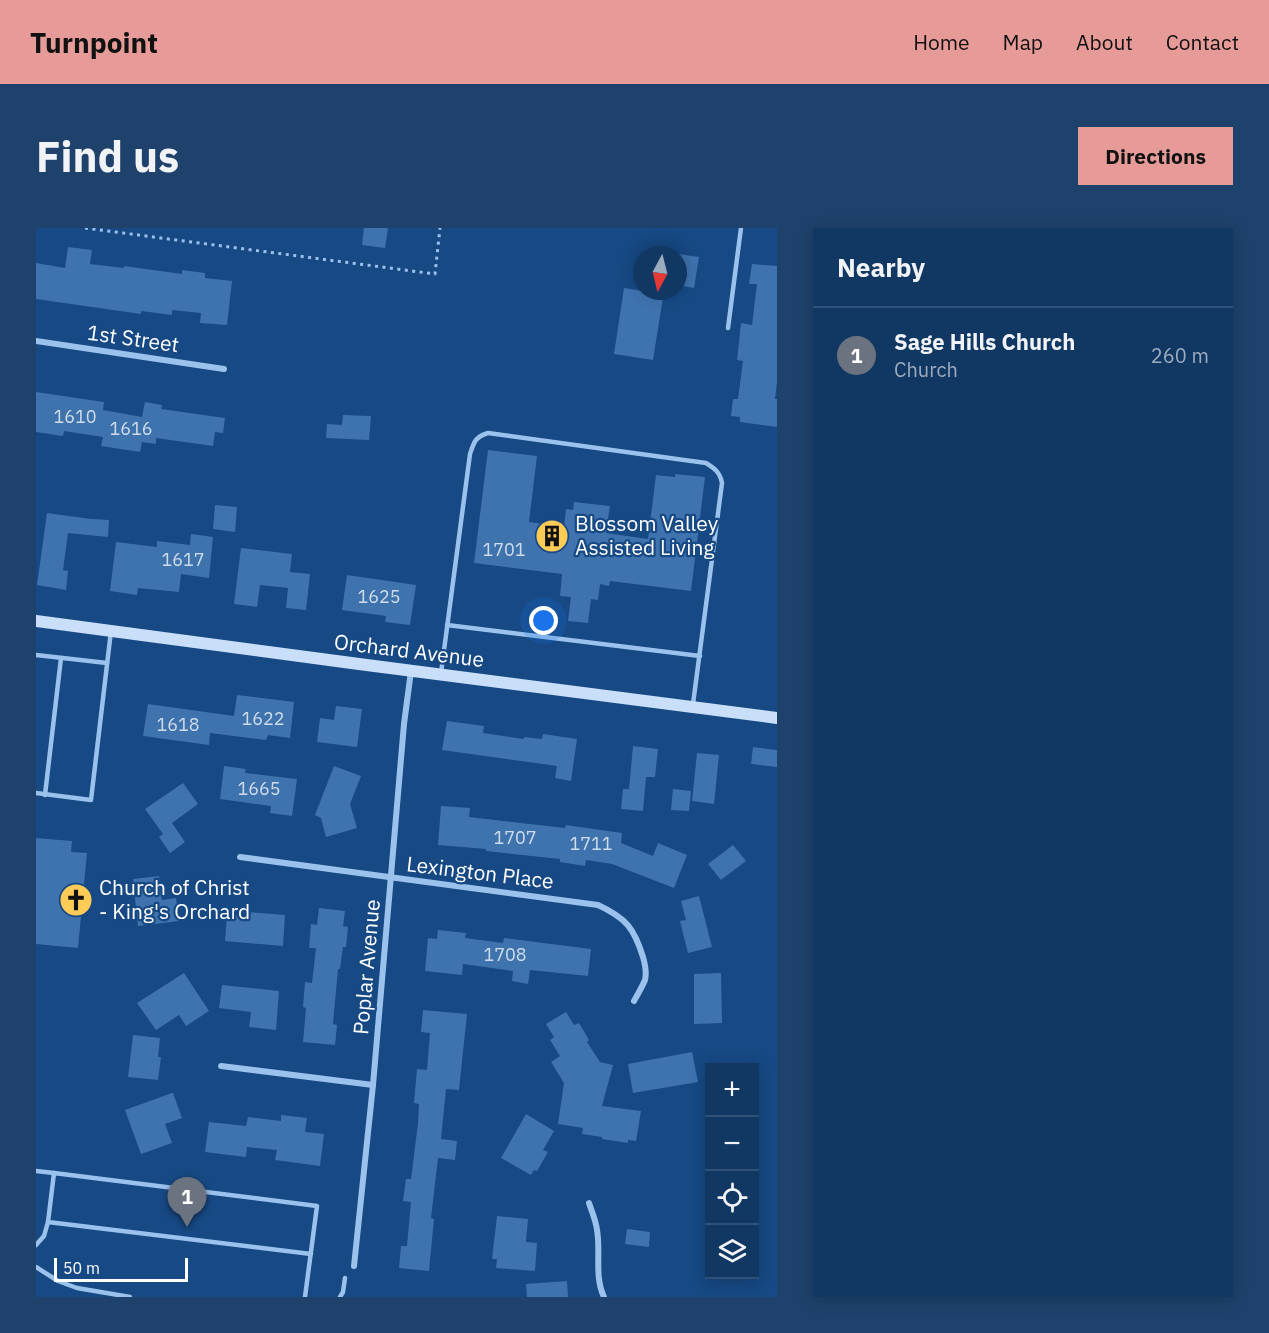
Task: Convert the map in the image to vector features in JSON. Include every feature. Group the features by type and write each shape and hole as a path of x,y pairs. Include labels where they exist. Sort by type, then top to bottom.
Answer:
{"street":[{"name":"1st Street","path":"36,341 224,369"},
{"name":"Orchard Avenue","path":"36,621 777,718"},
{"name":"Poplar Avenue","path":"354,1266 373,1085 404,724 411,671"},
{"name":"Lexington Place","path":"240,857 598,905 612,911 626,922 637,937 646,968 645,979 634,1001"},
{"path":"221,1066 373,1085"},
{"path":"589,1203 597,1230 599,1282 604,1297"}],"lane":[{"path":"728,328 741,228"},
{"path":"440,675 470,454 479,436 488,433 706,463 715,469 722,483 693,707"},
{"path":"447,625 700,656"},
{"path":"36,794 91,800 111,631"},
{"path":"36,655 107,663"},
{"path":"45,795 61,658"},
{"path":"36,1170 316,1206 305,1297"},
{"path":"36,1245 44,1236 48,1222 54,1173"},
{"path":"48,1222 310,1254"},
{"path":"36,1267 58,1281 77,1288 130,1297"},
{"path":"340,1297 345,1278"}],"path":[{"path":"85,228 435,274 440,228"}],"building":[{"path":"364,228 388,228 385,248 362,245"},
{"path":"68,247 92,250 90,264 182,274 182,270 205,273 205,278 232,281 227,325 200,323 201,313 172,310 172,315 141,311 141,314 36,299 36,263 65,268"},
{"path":"687,255 699,257 694,288 687,287"},
{"path":"752,264 777,266 775,399 777,399 777,427 740,422 740,417 731,416 733,399 738,399 743,361 737,360 741,323 752,325 757,284 749,284"},
{"path":"624,288 633,290 633,300 663,300 653,360 614,354"},
{"path":"36,392 104,402 103,410 142,417 145,402 162,405 161,409 225,418 223,433 215,432 213,446 156,438 156,444 142,442 140,452 101,446 103,437 64,431 63,436 36,432"},
{"path":"343,415 371,416 369,440 326,438 327,424 342,425"},
{"name":"Blossom Valley Assisted Living","path":"488,450 537,456 529,522 564,527 566,509 573,510 574,502 610,506 606,533 648,539 656,475 705,477 691,591 610,581 609,586 600,584 598,600 591,599 588,623 568,621 571,597 560,596 562,574 474,563"},
{"path":"215,505 237,507 235,532 213,529"},
{"path":"47,513 109,520 108,537 68,533 63,570 68,571 66,590 37,585"},
{"path":"191,534 213,537 209,578 181,574 179,592 138,588 137,595 110,591 116,542 157,547 157,541 190,545"},
{"path":"241,548 292,554 290,572 310,574 306,610 286,608 288,588 260,585 257,607 234,604"},
{"path":"347,575 416,585 410,625 385,622 386,616 342,610"},
{"path":"237,695 294,702 290,738 268,735 266,740 210,733 209,745 143,736 148,704 234,716"},
{"path":"336,706 362,709 357,747 317,742 320,718 334,720"},
{"path":"447,721 484,726 483,733 524,739 524,737 542,739 543,734 577,739 571,781 555,778 557,766 442,750"},
{"path":"633,746 658,749 655,777 646,777 643,811 621,809 623,789 629,789"},
{"path":"753,747 777,750 777,767 751,764"},
{"path":"697,753 719,755 714,804 692,801"},
{"path":"224,766 246,769 245,773 297,779 292,816 270,813 271,806 220,799"},
{"path":"334,766 361,776 350,804 357,828 326,837 321,818 315,815"},
{"path":"183,783 198,804 172,823 185,842 170,853 159,837 163,834 145,809"},
{"path":"673,789 691,791 689,811 671,810"},
{"path":"441,806 470,808 469,817 565,828 566,825 622,833 621,843 653,856 658,843 687,855 674,888 612,864 586,860 585,866 560,862 560,859 438,845"},
{"path":"36,838 72,841 71,852 87,853 78,948 36,944"},
{"path":"733,845 746,861 721,880 708,864"},
{"path":"159,876 162,900 176,898 179,921 138,926 133,879"},
{"path":"699,896 712,947 688,953 680,921 686,920 681,901"},
{"path":"319,908 345,911 343,926 348,927 346,947 343,947 340,969 338,969 333,1024 337,1025 335,1045 303,1042 306,1008 303,1007 305,982 312,983 316,948 309,948 311,924 317,925"},
{"path":"246,912 285,915 283,946 225,941 227,915 246,916"},
{"path":"438,930 466,933 465,938 503,943 504,938 591,949 588,976 530,970 528,984 512,981 513,971 463,964 462,975 425,971 428,938 437,939"},
{"path":"184,973 209,1011 186,1026 179,1015 156,1030 137,1003"},
{"path":"721,973 722,1023 694,1024 694,974"},
{"path":"222,985 279,991 276,1030 249,1027 251,1012 219,1008"},
{"path":"423,1010 467,1014 459,1090 446,1089 441,1139 457,1141 455,1160 438,1158 431,1218 434,1219 429,1271 399,1268 401,1246 407,1246 411,1202 403,1201 406,1179 411,1179 418,1123 419,1104 414,1103 417,1069 427,1070 430,1033 421,1032"},
{"path":"566,1012 574,1025 579,1023 589,1040 587,1042 600,1062 613,1065 602,1106 641,1111 636,1141 628,1140 628,1143 602,1139 602,1137 582,1134 583,1128 558,1124 564,1083 551,1062 560,1056 550,1040 554,1037 546,1024"},
{"path":"133,1035 160,1038 158,1057 161,1057 158,1080 128,1077"},
{"path":"692,1052 698,1082 633,1093 628,1064"},
{"path":"173,1093 182,1118 165,1124 172,1143 141,1154 125,1110"},
{"path":"526,1114 554,1131 543,1150 548,1152 537,1171 534,1170 531,1175 501,1158"},
{"path":"281,1115 307,1118 305,1132 324,1134 320,1166 275,1160 277,1150 247,1147 246,1157 205,1152 209,1122 246,1126 248,1117 281,1121"},
{"path":"497,1216 528,1219 526,1242 537,1243 535,1271 496,1268 497,1259 492,1259"},
{"path":"627,1229 650,1232 649,1247 625,1244"},
{"path":"567,1281 568,1297 527,1297 526,1284"}],"place":[{"name":"Blossom Valley Assisted Living","path":"552,536"},
{"name":"Church of Christ - King's Orchard","path":"76,900"},
{"name":"Sage Hills Church","path":"187,1227"}]}
